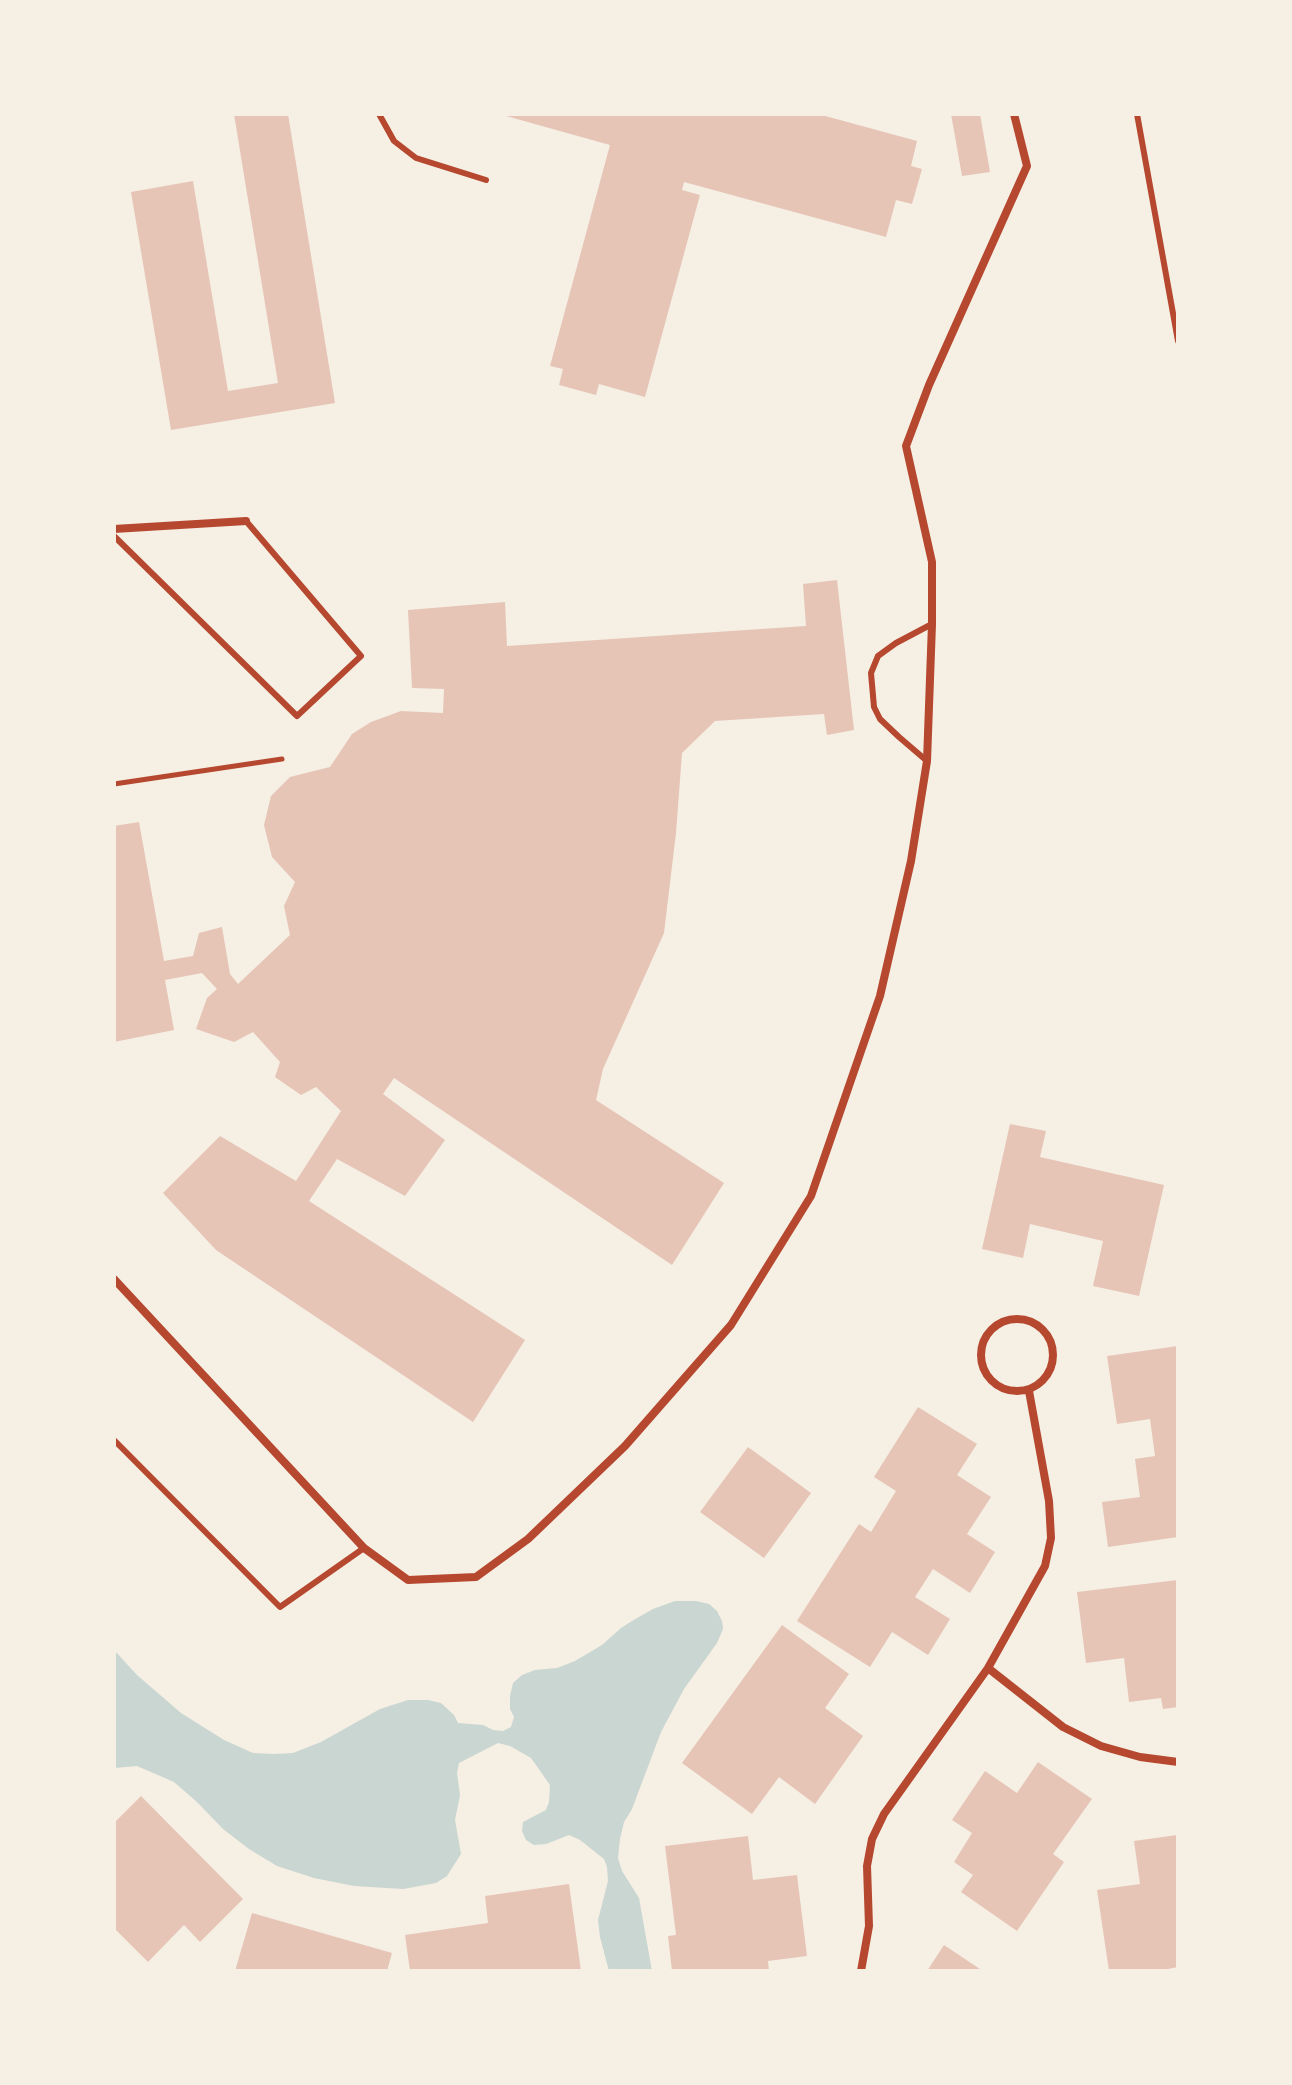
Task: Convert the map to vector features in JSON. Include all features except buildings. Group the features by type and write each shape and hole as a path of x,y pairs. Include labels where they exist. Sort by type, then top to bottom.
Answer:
{"street":[{"path":"114,1279 364,1548 408,1580 476,1577 528,1539 625,1446 731,1325 811,1196 880,996 909,875 927,761 932,562 906,446 929,385 1027,166 1014,114"},
{"path":"114,529 246,521"},
{"path":"1014,1318 1034,1322 1047,1333 1054,1349 1052,1370 1043,1382 1029,1391 1011,1392 1002,1388 993,1383 982,1368 981,1350 988,1333 998,1324 1014,1318"},
{"path":"861,1971 869,1926 867,1866 872,1839 884,1814 988,1668 1045,1566 1051,1538 1049,1501 1029,1391"},
{"path":"988,1668 1063,1727 1101,1746 1140,1757 1178,1762"}],"lane":[{"path":"379,114 394,141 416,158 486,180"},
{"path":"1137,114 1178,341"},
{"path":"114,536 297,716 361,656 246,521"},
{"path":"927,761 880,719 874,707 871,673 878,656 932,624"},
{"path":"114,1440 280,1607 364,1548"}],"path":[{"path":"114,784 282,759"}],"shaded area":[{"path":"675,1601 709,1604 717,1611 723,1629 717,1643 684,1689 661,1732 620,1839 618,1858 622,1871 639,1898 652,1971 609,1971 598,1920 608,1881 604,1859 569,1835 546,1844 534,1845 526,1840 522,1831 523,1822 546,1810 550,1785 531,1758 510,1746 498,1743 459,1763 460,1795 455,1820 461,1854 447,1876 436,1883 403,1889 354,1886 277,1866 223,1829 174,1782 137,1766 114,1768 114,1650 137,1675 181,1713 224,1740 253,1753 293,1753 321,1742 380,1709 408,1700 441,1703 458,1723 483,1725 503,1731 511,1727 514,1717 510,1709 510,1696 513,1683 522,1675 575,1661 637,1618"}]}
